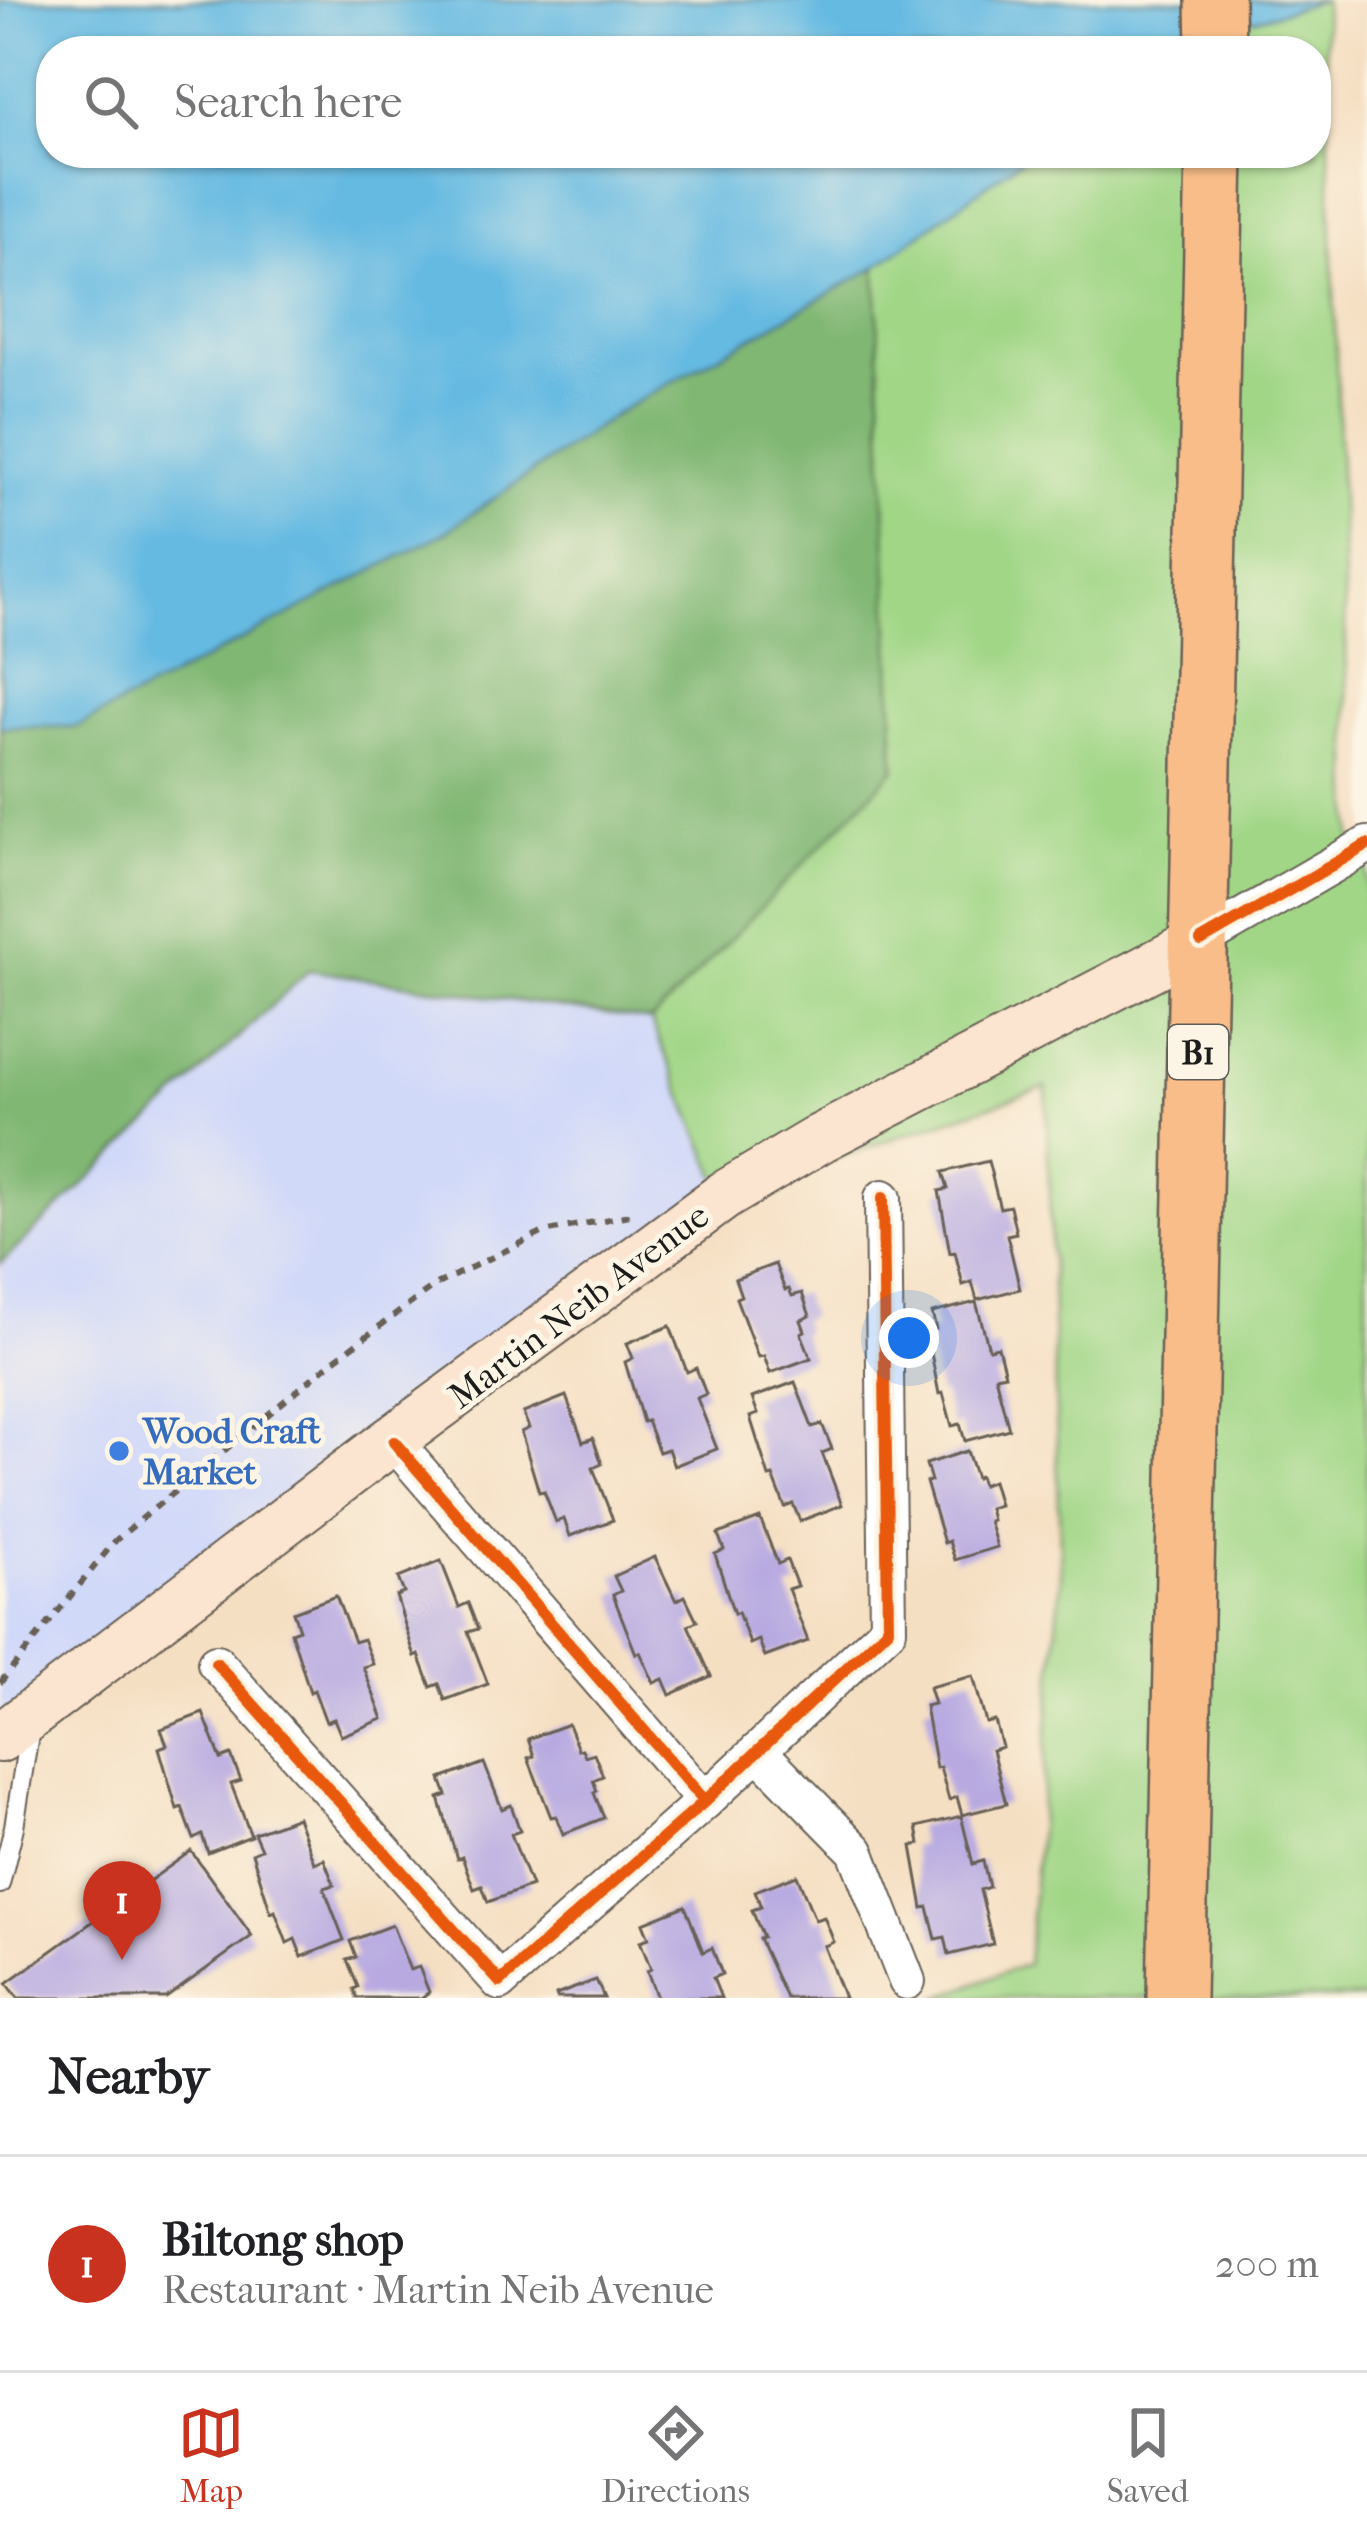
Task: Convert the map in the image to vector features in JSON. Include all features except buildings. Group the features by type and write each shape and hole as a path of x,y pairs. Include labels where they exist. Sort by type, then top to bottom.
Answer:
{"highway":[{"path":"1215,0 1216,36"},
{"name":"B1","path":"1177,1975 1215,168"}],"main road":[{"name":"Martin Neib Avenue","path":"11,1711 394,1442 725,1195 821,1138 1201,941"}],"street":[{"path":"1201,941 1367,845"},
{"path":"216,1663 501,1990 888,1629 884,1198"},
{"path":"394,1442 705,1801"},
{"path":"758,1751 856,1851 907,1981"}],"lane":[{"path":"0,1884 14,1827 11,1711"}],"path":[{"path":"11,1711 116,1540 334,1360 437,1285 544,1232 634,1214"}],"shaded area":[{"path":"309,969 651,1021 725,1195 0,1738 0,1264"}],"green space":[{"path":"1315,0 1324,0 1325,36 1196,36"},
{"path":"1005,168 1330,168 1353,851 1367,845 1367,1998 936,1998 1027,1964 1061,1580 1046,1087 725,1195 651,1021 895,769 876,267"},
{"path":"876,267 895,769 651,1021 309,970 0,1264 0,727 77,726 444,533 622,410"}],"water":[{"path":"0,0 1323,0 1198,36 36,36 36,168 1010,168 876,267 622,410 444,533 77,727 0,727"}],"cycle path":[{"path":"1201,941 1367,845"},
{"path":"216,1663 500,1982 705,1801 888,1629 883,1198"},
{"path":"394,1442 705,1801"}],"place":[{"name":"Wood Craft Market","path":"119,1451"},
{"name":"Biltong shop","path":"122,1960"}]}
